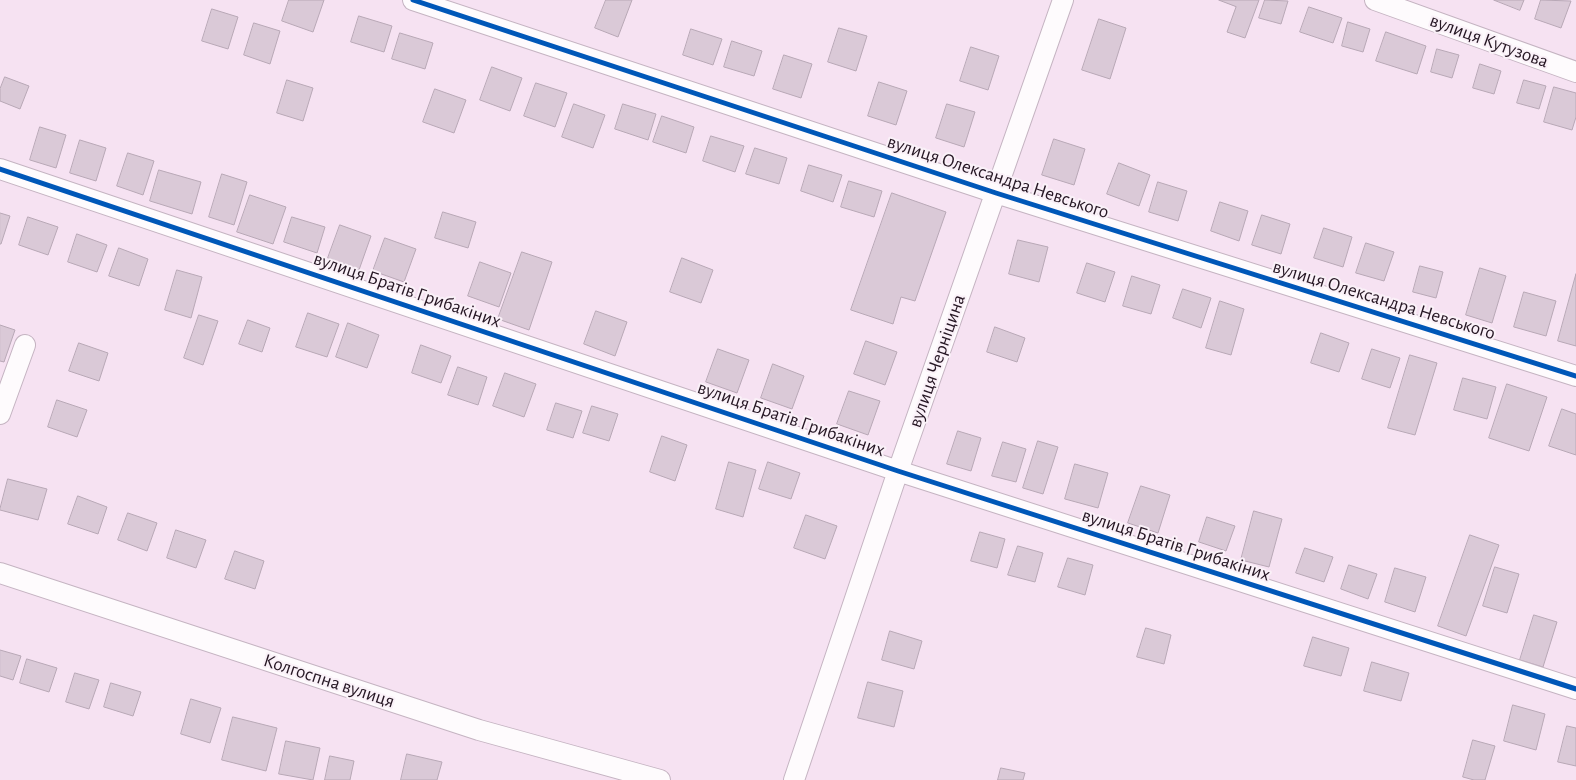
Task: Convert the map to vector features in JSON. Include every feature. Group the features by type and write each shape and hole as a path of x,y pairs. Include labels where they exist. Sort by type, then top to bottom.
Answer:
{"street":[{"name":"вулиця Олександра Невського","path":"413,0 996,193 1576,376"},
{"name":"вулиця Черніцина","path":"794,780 898,471 1063,0"},
{"name":"вулиця Кутузова","path":"1375,0 1576,72"},
{"name":"вулиця Братів Грибакіних","path":"0,169 898,471 1576,689"},
{"path":"0,414 25,346"},
{"name":"Колгоспна вулиця","path":"0,573 479,730 660,780"}],"building":[{"path":"289,0 324,0 313,32 282,21"},
{"path":"606,0 632,0 618,37 595,28"},
{"path":"1219,0 1259,0 1245,38 1227,32 1236,7"},
{"path":"1265,0 1288,1 1281,24 1259,18"},
{"path":"1494,0 1524,0 1520,10"},
{"path":"1541,0 1571,1 1561,28 1535,19"},
{"path":"1309,7 1342,18 1333,43 1300,32"},
{"path":"212,9 238,17 228,49 202,41"},
{"path":"359,16 392,26 384,52 351,42"},
{"path":"1099,19 1126,28 1110,79 1082,70"},
{"path":"1348,22 1370,29 1363,52 1342,46"},
{"path":"254,23 280,31 270,64 244,55"},
{"path":"839,28 867,36 856,71 828,62"},
{"path":"691,29 722,39 713,65 683,55"},
{"path":"1386,32 1426,46 1417,74 1376,61"},
{"path":"400,33 433,43 425,69 392,59"},
{"path":"732,41 762,51 754,76 724,67"},
{"path":"971,47 999,56 988,90 960,81"},
{"path":"1437,49 1459,55 1452,78 1431,72"},
{"path":"784,55 812,64 801,98 773,89"},
{"path":"1480,64 1501,71 1494,94 1473,88"},
{"path":"492,67 522,78 510,111 480,100"},
{"path":"5,77 29,86 20,109 0,101 0,89"},
{"path":"287,80 313,88 303,121 277,113"},
{"path":"1524,80 1546,86 1539,109 1517,103"},
{"path":"879,82 907,91 896,125 868,116"},
{"path":"536,83 567,93 555,127 524,116"},
{"path":"1554,87 1576,93 1576,117 1572,130 1544,122"},
{"path":"435,89 466,100 454,133 423,122"},
{"path":"574,104 605,115 593,148 562,137"},
{"path":"623,104 656,114 648,140 615,129"},
{"path":"947,104 975,112 964,147 936,138"},
{"path":"662,116 694,127 686,153 653,142"},
{"path":"40,127 66,135 56,168 30,160"},
{"path":"711,136 744,146 735,172 703,161"},
{"path":"1054,139 1085,149 1074,185 1042,175"},
{"path":"80,140 106,148 96,181 70,173"},
{"path":"755,148 787,158 779,184 746,174"},
{"path":"128,153 154,161 143,195 117,186"},
{"path":"1119,163 1150,175 1139,206 1107,194"},
{"path":"809,165 842,175 833,202 801,191"},
{"path":"159,170 201,182 192,214 150,201"},
{"path":"222,174 247,182 234,225 209,217"},
{"path":"849,181 882,191 874,217 841,207"},
{"path":"1158,182 1187,191 1178,221 1149,212"},
{"path":"892,193 946,212 915,301 901,297 893,324 851,310"},
{"path":"250,195 286,207 273,244 237,232"},
{"path":"1220,202 1248,211 1239,241 1211,231"},
{"path":"443,212 476,222 468,248 435,238"},
{"path":"0,213 10,216 1,244 0,244"},
{"path":"1262,215 1290,224 1281,254 1252,245"},
{"path":"28,217 58,227 48,255 19,245"},
{"path":"292,217 325,227 317,253 284,242"},
{"path":"340,225 371,236 359,270 328,258"},
{"path":"1324,228 1352,237 1343,267 1314,258"},
{"path":"77,234 107,245 97,272 68,262"},
{"path":"385,238 416,249 404,282 373,271"},
{"path":"1018,240 1048,247 1039,282 1009,274"},
{"path":"1366,243 1394,252 1384,281 1356,273"},
{"path":"119,248 148,259 139,286 109,276"},
{"path":"522,252 552,262 529,330 498,319"},
{"path":"682,258 713,270 701,303 670,292"},
{"path":"480,262 511,273 499,307 468,296"},
{"path":"1087,263 1115,272 1105,302 1077,293"},
{"path":"1420,266 1443,272 1436,298 1413,292"},
{"path":"1480,268 1506,276 1492,323 1466,315"},
{"path":"177,270 202,277 191,318 165,310"},
{"path":"1576,274 1576,346 1558,341"},
{"path":"1132,276 1160,285 1151,314 1123,306"},
{"path":"1183,289 1211,298 1201,328 1173,318"},
{"path":"1524,292 1556,301 1546,336 1514,327"},
{"path":"1220,301 1244,309 1231,355 1206,348"},
{"path":"596,311 627,322 615,356 584,344"},
{"path":"308,313 339,324 327,357 296,347"},
{"path":"199,315 218,321 203,365 184,358"},
{"path":"248,320 270,328 262,352 239,344"},
{"path":"348,323 379,335 367,368 336,357"},
{"path":"0,325 15,330 4,362 0,361"},
{"path":"995,327 1025,338 1017,362 987,352"},
{"path":"1321,333 1349,343 1339,372 1311,363"},
{"path":"866,341 897,352 885,385 854,374"},
{"path":"79,343 108,353 99,381 69,371"},
{"path":"421,345 451,356 441,383 412,373"},
{"path":"718,349 749,360 737,393 706,382"},
{"path":"1372,349 1400,358 1390,388 1362,379"},
{"path":"1410,355 1437,363 1415,435 1388,428"},
{"path":"773,364 804,376 792,409 761,398"},
{"path":"458,367 487,377 478,405 448,395"},
{"path":"505,373 536,384 524,417 493,406"},
{"path":"1463,378 1496,387 1487,419 1454,410"},
{"path":"1507,384 1547,397 1529,451 1489,438"},
{"path":"849,391 880,401 868,435 837,424"},
{"path":"57,400 87,410 77,437 48,427"},
{"path":"556,403 582,411 573,438 547,430"},
{"path":"592,406 618,414 609,441 583,433"},
{"path":"1562,409 1576,414 1576,455 1549,446"},
{"path":"958,431 981,438 971,471 947,464"},
{"path":"662,436 687,445 675,481 650,472"},
{"path":"1038,441 1058,447 1043,494 1023,488"},
{"path":"1003,442 1026,449 1016,482 992,476"},
{"path":"729,462 756,470 743,517 716,509"},
{"path":"768,462 800,473 791,499 759,489"},
{"path":"1075,464 1108,473 1098,508 1065,499"},
{"path":"8,479 47,489 38,520 0,510"},
{"path":"1141,486 1170,495 1158,533 1128,523"},
{"path":"78,496 107,507 98,534 68,524"},
{"path":"1254,511 1282,519 1269,567 1241,560"},
{"path":"128,513 157,523 147,551 118,540"},
{"path":"806,515 837,526 825,559 794,548"},
{"path":"1207,517 1235,526 1226,551 1199,542"},
{"path":"176,530 206,540 196,568 167,558"},
{"path":"980,532 1005,539 997,568 971,561"},
{"path":"1470,535 1499,545 1466,636 1438,626"},
{"path":"1018,546 1043,553 1035,582 1008,575"},
{"path":"1305,548 1333,557 1324,582 1296,573"},
{"path":"235,551 264,561 255,589 225,579"},
{"path":"1068,558 1093,565 1085,595 1058,587"},
{"path":"1349,565 1377,574 1368,599 1341,589"},
{"path":"1495,567 1519,574 1507,613 1483,606"},
{"path":"1395,568 1426,577 1415,612 1385,602"},
{"path":"1534,615 1557,622 1543,667 1520,660"},
{"path":"1146,628 1171,635 1164,664 1137,657"},
{"path":"890,631 922,641 914,669 882,660"},
{"path":"1313,637 1349,648 1341,676 1304,666"},
{"path":"0,650 21,656 13,680 0,676"},
{"path":"27,659 57,668 49,692 20,683"},
{"path":"1372,662 1409,673 1401,701 1364,691"},
{"path":"75,673 99,680 89,709 66,702"},
{"path":"868,682 903,691 894,727 858,718"},
{"path":"111,683 141,692 133,716 104,707"},
{"path":"191,699 221,708 210,743 181,734"},
{"path":"1513,705 1545,714 1536,750 1504,741"},
{"path":"233,717 277,728 266,771 222,760"},
{"path":"1567,726 1576,728 1576,766 1558,762"},
{"path":"1473,740 1495,746 1485,780 1463,777"},
{"path":"286,741 320,748 313,780 279,774"},
{"path":"407,754 442,762 437,780 401,780"},
{"path":"330,756 354,761 350,780 325,780"},
{"path":"1001,768 1025,773 1023,780 998,780"}],"cycle path":[{"path":"413,0 996,193 1576,376"},
{"path":"0,169 898,471 1576,689"}]}
